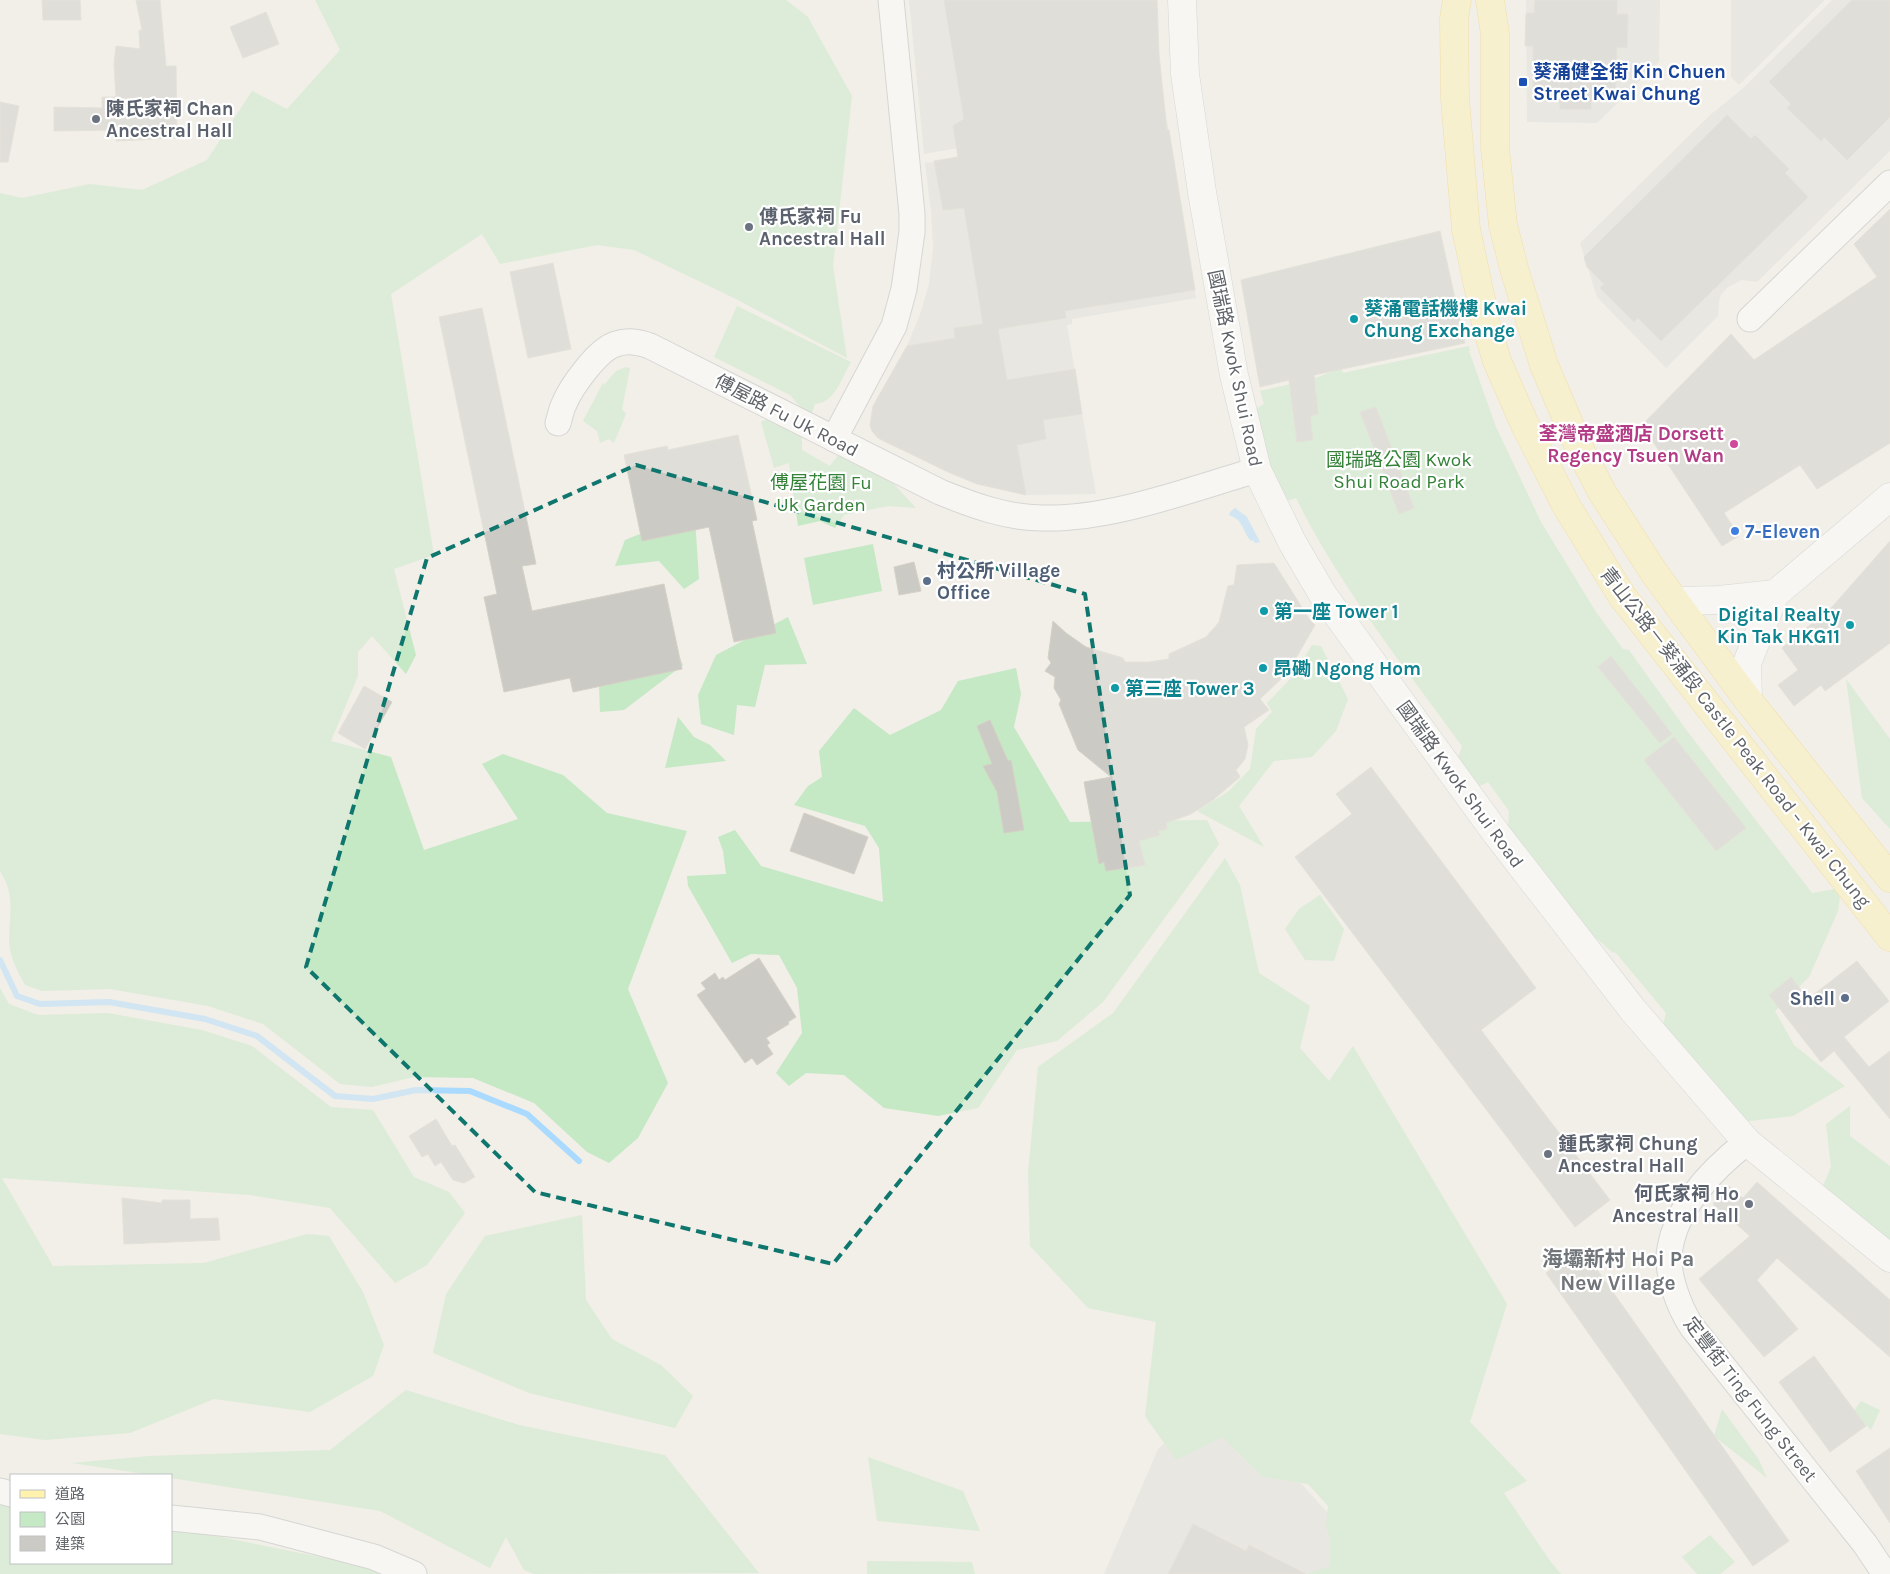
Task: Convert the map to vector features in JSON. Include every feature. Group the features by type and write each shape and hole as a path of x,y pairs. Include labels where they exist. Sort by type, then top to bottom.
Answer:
{"main road":[{"name":"青山公路－葵涌段 Castle Peak Road – Kwai Chung","path":"1490,0 1495,34 1494,148 1503,224 1538,347 1568,424 1598,485 1655,574 1748,700 1890,878"},
{"name":"青山公路－葵涌段 Castle Peak Road – Kwai Chung","path":"1455,6 1456,127 1466,229 1495,352 1525,426 1567,507 1622,596 1890,937"}],"street":[{"path":"834,438 894,326 904,289 912,232 912,214 891,0"},
{"name":"國瑞路 Kwok Shui Road","path":"1182,0 1185,74 1202,192 1234,375 1257,470 1292,542 1323,595 1496,833 1632,1010 1747,1142 1890,1258"},
{"name":"青山公路－葵涌段 Castle Peak Road – Kwai Chung","path":"1495,34 1498,0"},
{"path":"1750,319 1890,183"},
{"name":"傅屋路 Fu Uk Road","path":"558,423 564,404 585,371 614,344 632,341 650,346 940,492 972,506 1010,514 1041,518 1074,518 1110,512 1257,470"},
{"path":"1748,700 1748,663 1775,594 1890,497"},
{"path":"1676,600 1718,600 1775,594"},
{"name":"定豐街 Ting Fung Street","path":"1747,1142 1722,1162 1697,1192 1677,1223 1669,1249 1671,1275 1676,1294 1683,1312 1692,1327 1865,1544 1885,1574"},
{"path":"172,1518 260,1527 374,1557 414,1574"}],"highlighted area":[{"path":"636,465 1085,594 1130,895 833,1264 535,1192 306,967 427,558"}],"shaded area":[{"path":"909,0 1157,0 1159,55 1165,114 924,154"},
{"path":"1526,0 1660,0 1659,62 1597,123 1527,122"},
{"path":"1731,0 1825,0 1739,85 1731,77"},
{"path":"1832,0 1890,0 1890,151 1757,282 1742,280 1728,287 1721,295 1718,316 1666,368 1597,297 1580,243 1710,115 1741,90"},
{"path":"1167,121 1196,298 1072,319 1072,324 1067,325 1096,494 1026,495 977,484 884,442 875,435 870,425 873,406 907,346 920,314 929,284 933,248 925,163"},
{"path":"1218,1393 1384,1574 1104,1574 1158,1449"}],"green space":[{"path":"315,0 786,0 808,17 852,96 833,266 847,358 736,299 634,250 597,245 500,264 482,234 391,294 434,555 394,569 416,655 406,674 372,636 358,652 358,676 331,741 391,757 424,850 518,819 482,764 503,754 563,775 607,813 687,831 628,989 668,1083 638,1138 609,1163 587,1152 534,1103 473,1078 414,1077 372,1087 340,1084 263,1024 208,1006 110,989 42,991 25,985 11,954 9,942 10,897 0,871 0,193 22,198 90,184 142,190 207,160 252,91 287,109 340,50"},
{"path":"737,306 851,362 833,394 822,403 815,404 810,418 790,395 714,357"},
{"name":"國瑞路公園 Kwok Shui Road Park","path":"1469,346 1469,351 1496,427 1541,522 1596,612 1623,649 1629,650 1687,731 1812,893 1841,888 1838,911 1809,977 1775,1011 1794,1045 1845,1086 1793,1116 1715,1125 1655,1055 1666,1013 1616,953 1612,952 1574,919 1508,828 1509,811 1488,782 1473,789 1455,768 1462,746 1352,594 1313,531 1296,498 1283,502 1269,463 1254,410 1264,404 1260,391 1313,379 1341,368 1343,373"},
{"path":"626,367 630,368 622,409 626,414 614,443 609,439 600,443 597,431 583,421 603,383 604,385 616,371"},
{"name":"傅屋花園 Fu Uk Garden","path":"773,415 802,433 802,450 830,466 839,454 893,483 916,508 888,506 844,515 835,528 820,521 798,526 796,511 783,505 794,500 789,463 774,468 761,422"},
{"path":"695,518 699,579 684,589 659,561 615,566 625,540 662,525"},
{"path":"873,544 882,591 813,605 804,558"},
{"path":"788,617 807,664 765,665 755,707 737,705 734,735 701,724 698,695 716,655"},
{"path":"670,635 683,665 624,710 600,712 599,685"},
{"path":"1312,645 1321,646 1348,699 1336,731 1312,757 1274,761 1239,806 1264,847 1197,811 1229,791 1250,769 1256,729 1272,712 1267,703 1294,675"},
{"path":"1016,668 1021,694 1014,727 1070,822 1207,820 1219,844 1103,1002 1057,1041 1017,1050 978,1108 938,1116 884,1108 844,1075 806,1073 789,1086 776,1073 802,1033 797,988 779,955 751,954 732,963 688,886 687,876 726,874 723,851 718,837 735,830 761,866 883,902 879,848 865,826 794,805 808,786 822,777 819,751 854,708 890,735 941,710 958,681"},
{"path":"1846,679 1890,739 1890,829 1862,798"},
{"path":"678,717 694,737 710,745 726,761 665,768"},
{"path":"1225,858 1240,885 1259,973 1310,1006 1300,1048 1329,1081 1353,1046 1507,1304 1470,1422 1527,1481 1504,1493 1550,1561 1561,1574 1307,1574 1330,1566 1330,1538 1326,1527 1328,1506 1308,1484 1263,1477 1222,1437 1176,1460 1145,1416 1156,1322 1088,1308 1030,1246 1028,1173 1038,1067 1113,1013"},
{"path":"1320,895 1344,929 1334,961 1305,960 1285,929 1299,909"},
{"path":"0,988 9,1004 38,1015 108,1013 202,1030 252,1046 331,1107 373,1110 414,1177 449,1192 465,1213 427,1265 395,1283 330,1208 250,1195 2,1178 53,1266 204,1263 307,1234 329,1236 363,1292 384,1345 373,1376 310,1412 214,1399 130,1433 45,1440 0,1434"},
{"path":"1850,1106 1850,1136 1890,1166 1890,1247 1822,1188 1831,1167 1826,1124"},
{"path":"582,1215 586,1300 612,1339 661,1365 693,1396 675,1428 529,1393 433,1353 446,1294 485,1236"},
{"path":"406,1390 519,1425 665,1455 759,1573 534,1574 524,1570 506,1537 490,1568 380,1511 172,1478 172,1474 145,1474 72,1463 149,1456 330,1450"},
{"path":"1861,1401 1880,1410 1871,1430 1853,1412"},
{"path":"1722,1409 1759,1460 1767,1478 1714,1436"},
{"path":"868,1457 963,1491 980,1531 877,1521"},
{"path":"0,1502 10,1504 10,1564 172,1564 172,1527 370,1567 386,1574 0,1574"},
{"path":"1710,1535 1735,1562 1720,1574 1697,1574 1682,1557"},
{"path":"867,1561 972,1562 975,1574 867,1574"}],"water":[{"path":"1235,508 1247,517 1260,542 1255,543 1253,540 1251,541 1238,520 1229,515"}],"building":[{"path":"42,0 80,0 81,20 43,20"},
{"path":"136,0 160,0 166,66 176,66 177,138 116,141 116,130 54,131 54,107 102,108 102,97 116,97 114,64 116,46 140,49 139,30 142,30"},
{"path":"944,0 1157,0 1159,55 1167,130 1169,130 1195,290 1065,311 1066,318 998,329 1007,380 1075,369 1082,414 1043,420 1046,439 1017,445 1026,495 977,484 948,472 878,438 870,425 873,406 907,346 955,338 954,328 983,324 964,208 943,210 934,161 958,157 953,126 964,119"},
{"path":"1535,0 1617,0 1617,14 1628,14 1627,48 1617,47 1615,101 1591,101 1591,109 1560,109 1560,101 1533,101 1533,46 1525,46 1526,13 1534,13"},
{"path":"1852,0 1890,0 1890,117 1847,160 1824,137 1821,141 1787,108 1791,104 1769,82"},
{"path":"266,12 279,44 243,58 230,27"},
{"path":"0,102 19,106 8,162 0,162"},
{"path":"1727,115 1751,139 1755,135 1789,169 1785,173 1808,197 1661,341 1638,318 1634,322 1600,288 1604,284 1587,267 1584,257"},
{"path":"1890,209 1890,443 1817,489 1800,465 1724,513 1739,536 1722,546 1642,425 1731,334 1754,360 1877,277 1854,244"},
{"name":"葵涌電話機樓 Kwai Chung Exchange","path":"1440,231 1465,343 1314,375 1318,414 1310,416 1313,440 1297,442 1289,380 1260,387 1241,280"},
{"path":"553,263 571,349 528,358 510,272"},
{"path":"482,308 536,564 522,566 532,611 664,584 682,669 573,692 570,678 504,692 484,597 497,594 439,317"},
{"path":"1376,407 1414,508 1399,514 1360,412"},
{"path":"738,435 757,520 752,521 776,633 734,642 709,527 642,541 624,455 667,446 668,450"},
{"name":"Digital Realty Kin Tak HKG11","path":"1890,541 1890,643 1825,691 1821,685 1794,706 1778,685 1798,670 1782,648 1832,607"},
{"path":"914,562 921,591 899,595 894,567"},
{"path":"1274,563 1315,625 1292,665 1282,678 1260,699 1269,710 1244,727 1248,745 1245,759 1236,770 1240,777 1213,800 1191,814 1166,823 1167,829 1158,831 1160,835 1139,841 1145,865 1106,871 1104,862 1099,864 1084,782 1111,777 1078,750 1059,704 1061,700 1054,688 1055,677 1045,671 1051,663 1048,658 1053,621 1086,647 1123,658 1125,662 1149,662 1169,659 1169,654 1206,637 1219,622 1228,586 1234,585 1237,565"},
{"path":"1611,656 1672,734 1660,743 1598,667"},
{"path":"364,686 392,702 365,749 338,733"},
{"path":"990,720 1008,761 1011,760 1024,830 1004,833 997,792 983,766 992,764 977,726"},
{"path":"1674,737 1746,828 1716,851 1644,760"},
{"path":"1371,767 1536,988 1481,1030 1610,1200 1575,1227 1295,857 1352,814 1336,794"},
{"path":"804,813 868,837 854,874 790,851"},
{"path":"759,958 796,1017 788,1022 789,1024 766,1038 770,1043 767,1045 773,1054 757,1065 752,1058 745,1063 697,995 706,989 701,983 715,973 719,980 723,977 725,980"},
{"path":"1857,961 1889,1001 1844,1037 1869,1067 1890,1051 1890,1119 1834,1051 1821,1062 1769,995 1791,977 1808,999"},
{"path":"436,1119 452,1146 455,1145 475,1177 464,1183 453,1180 441,1162 435,1166 428,1154 422,1157 409,1136"},
{"path":"1757,1182 1890,1300 1890,1357 1777,1258 1757,1280 1798,1329 1764,1357 1699,1279 1750,1236 1713,1204 1729,1186 1743,1198"},
{"path":"122,1198 162,1203 162,1200 190,1200 190,1219 218,1218 220,1240 124,1244"},
{"path":"1581,1247 1789,1541 1753,1566 1546,1273"},
{"path":"1814,1356 1866,1426 1830,1452 1779,1382"},
{"path":"1890,1448 1890,1523 1856,1471"},
{"path":"1193,1524 1246,1551 1249,1545 1306,1574 1168,1574"}],"waterway":[{"path":"0,960 17,996 40,1004 109,1002 205,1019 257,1036 335,1096 373,1099 416,1090 470,1091 527,1114 579,1161"}],"place":[{"name":"葵涌健全街 Kin Chuen Street Kwai Chung","path":"1523,82"},
{"name":"陳氏家祠 Chan Ancestral Hall","path":"96,119"},
{"name":"傅氏家祠 Fu Ancestral Hall","path":"749,227"},
{"name":"葵涌電話機樓 Kwai Chung Exchange","path":"1354,319"},
{"name":"荃灣帝盛酒店 Dorsett Regency Tsuen Wan","path":"1734,444"},
{"name":"7-Eleven","path":"1735,531"},
{"name":"村公所 Village Office","path":"927,581"},
{"name":"第一座 Tower 1","path":"1264,611"},
{"name":"Digital Realty Kin Tak HKG11","path":"1850,625"},
{"name":"昂磡 Ngong Hom","path":"1263,668"},
{"name":"第三座 Tower 3","path":"1115,688"},
{"name":"Shell","path":"1845,998"},
{"name":"鍾氏家祠 Chung Ancestral Hall","path":"1548,1154"},
{"name":"何氏家祠 Ho Ancestral Hall","path":"1749,1204"}],"district":[{"name":"海壩新村 Hoi Pa New Village","path":"1618,1271"}]}
